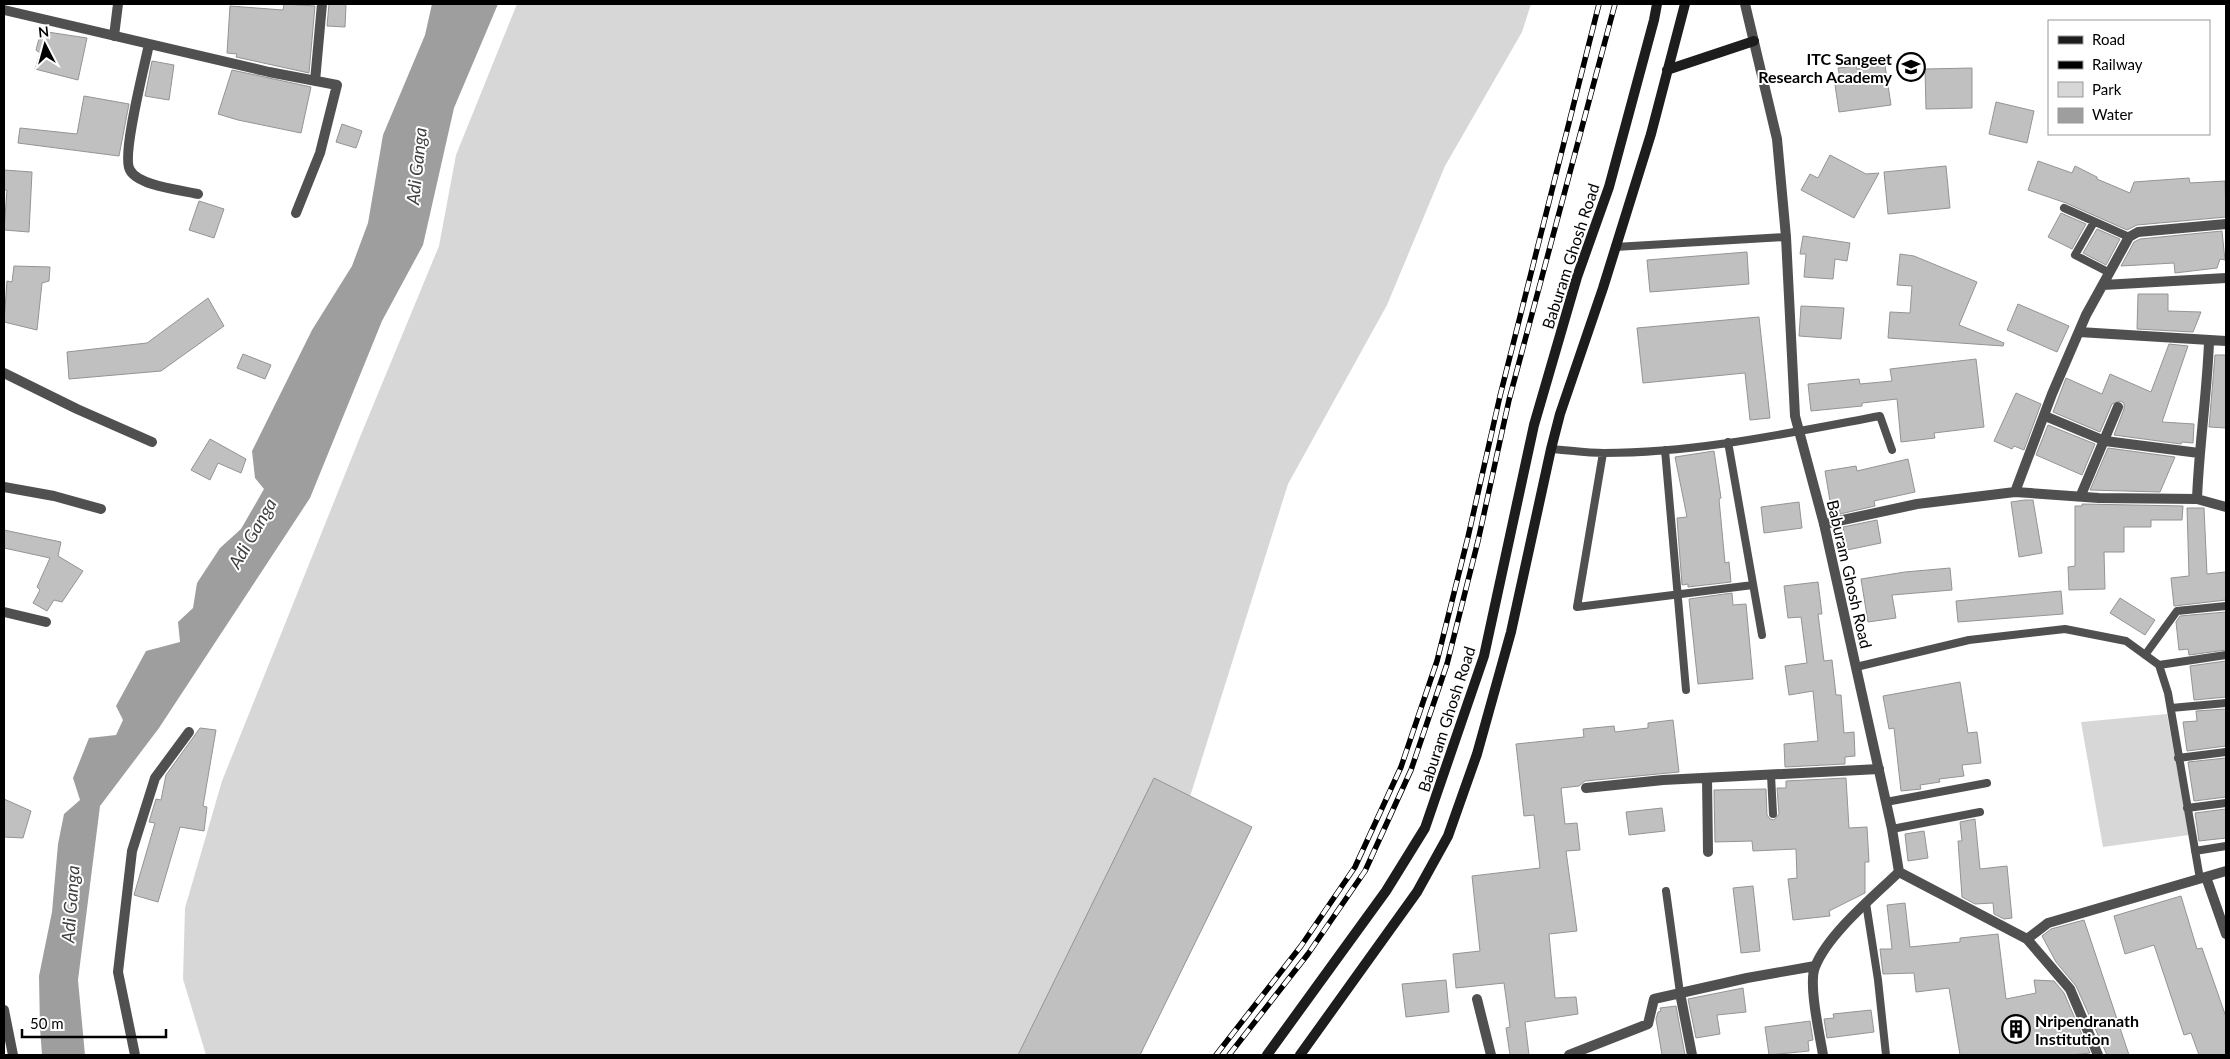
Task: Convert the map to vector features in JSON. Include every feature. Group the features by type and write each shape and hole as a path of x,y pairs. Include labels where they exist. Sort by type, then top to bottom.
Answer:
{"main road":[{"name":"Baburam Ghosh Road","path":"1267,1055 1386,891 1426,828 1484,656 1534,425 1577,277 1609,187 1654,20 1656,4"},
{"path":"1300,1055 1418,892 1448,836 1477,754 1511,632 1551,449 1651,134 1685,4"},
{"path":"1667,70 1754,41"}],"street":[{"path":"114,36 118,4"},
{"path":"315,81 322,4"},
{"name":"Baburam Ghosh Road","path":"1745,4 1777,139 1786,237 1795,416 1824,524 1892,829 1899,872"},
{"path":"4,10 337,85 320,153 296,214"},
{"path":"149,44 129,142 127,160 130,170 138,178 151,184 198,194"},
{"path":"2015,492 2079,332 2129,237 2138,232 2226,224"},
{"path":"2103,285 2226,278"},
{"path":"2079,332 2209,342 2226,341"},
{"path":"2197,499 2199,453 2208,383 2209,342"},
{"path":"4,372 78,409 152,442"},
{"path":"2081,495 2118,407"},
{"path":"2045,416 2105,441 2199,453"},
{"path":"4,487 54,496 101,509"},
{"path":"1824,524 1917,504 2015,492 2081,495 2099,498 2197,499 2226,507"},
{"path":"4,612 46,622"},
{"path":"135,1055 118,972 132,851 155,778 189,732"},
{"path":"1586,788 1663,780 1879,769"},
{"path":"1707,778 1708,852"},
{"path":"2027,939 2048,923 2226,871"},
{"path":"1823,1055 1814,994 1816,966 1833,939 1866,903 1899,872 2027,939 2070,989 2098,1055"},
{"path":"2203,878 2226,934"},
{"path":"1569,1055 1648,1024 1654,999 1747,978 1816,966"},
{"path":"1680,994 1692,1055"},
{"path":"1477,999 1491,1055"},
{"path":"4,1010 13,1055"}],"lane":[{"path":"2064,208 2129,237"},
{"path":"2094,222 2075,255 2110,273"},
{"path":"1615,247 1786,237"},
{"path":"1551,449 1603,453 1665,450 1799,431 1880,416 1892,450"},
{"path":"1728,442 1762,635"},
{"path":"1665,450 1686,690"},
{"path":"1603,453 1577,607 1753,585"},
{"path":"2145,655 2176,611 2226,606"},
{"path":"1856,667 1969,640 2065,629 2126,641 2159,665 2171,708 2194,851 2203,878"},
{"path":"2159,665 2226,655"},
{"path":"2171,708 2226,703"},
{"path":"2178,758 2226,752"},
{"path":"1771,775 1773,814"},
{"path":"1886,802 1987,783"},
{"path":"2187,808 2226,803"},
{"path":"1892,829 1980,812"},
{"path":"2194,851 2226,846"},
{"path":"1666,891 1680,994"},
{"path":"1866,903 1878,980 1886,1055"}],"green space":[{"path":"517,4 1531,4 1522,32 1445,166 1387,305 1288,484 1109,1055 206,1055 183,979 185,908 222,781 439,246 456,155"},
{"path":"2167,714 2189,835 2103,847 2081,722"}],"water":[{"name":"Adi Ganga","path":"432,4 498,4 454,108 423,245 382,321 310,498 159,728 100,806 78,980 85,1055 42,1055 39,976 52,912 58,844 64,814 80,800 73,778 89,738 116,735 123,720 116,706 146,651 180,642 178,622 193,608 197,583 220,548 241,529 264,489 255,478 252,451 312,330 352,266 368,223 383,135 425,35"}],"building":[{"path":"284,4 315,6 309,73 236,57 237,54 227,53 230,6 283,10"},
{"path":"329,4 346,4 345,27 327,26"},
{"path":"41,31 87,38 78,80 35,69 40,53 36,50"},
{"path":"152,61 174,65 169,100 145,96"},
{"path":"1885,65 1891,105 1839,112 1834,78 1840,78 1838,68 1856,66 1857,69"},
{"path":"1972,68 1972,108 1926,109 1925,69"},
{"path":"232,70 311,87 301,133 218,114"},
{"path":"84,96 129,104 119,156 18,143 20,128 77,134"},
{"path":"1996,102 2034,111 2027,143 1989,134"},
{"path":"342,124 362,131 356,148 336,142"},
{"path":"1830,155 1866,174 1879,173 1854,218 1801,190 1810,174 1818,178"},
{"path":"2038,161 2072,173 2075,166 2097,177 2097,179 2130,193 2134,182 2189,178 2190,183 2225,181 2226,217 2137,225 2127,230 2066,203 2028,190"},
{"path":"1946,166 1950,208 1888,214 1884,172"},
{"path":"4,170 32,172 29,232 4,230 7,190 4,190"},
{"path":"199,201 224,209 214,238 189,230"},
{"path":"2061,213 2086,224 2072,249 2048,237"},
{"path":"2097,229 2120,239 2106,265 2083,253"},
{"path":"2222,231 2225,260 2220,259 2217,268 2175,273 2174,263 2121,266 2134,242 2140,239"},
{"path":"1803,236 1850,243 1847,261 1835,259 1833,279 1804,277 1806,254 1800,254"},
{"path":"1747,252 1749,284 1650,292 1647,260"},
{"path":"1900,254 1914,256 1977,282 1959,325 2004,343 2003,346 1888,338 1890,312 1910,313 1912,286 1897,285"},
{"path":"14,266 50,267 49,281 42,283 37,330 4,322 7,281 12,282"},
{"path":"2138,294 2168,294 2168,311 2201,312 2193,332 2137,329"},
{"path":"208,298 224,326 161,371 69,379 67,352 147,343"},
{"path":"2018,304 2069,326 2057,352 2007,330"},
{"path":"1801,306 1844,308 1841,339 1799,336"},
{"path":"1759,317 1770,418 1750,420 1745,373 1643,383 1637,328"},
{"path":"2169,344 2188,346 2162,422 2194,424 2193,443 2182,442 2181,444 2114,435 2124,409 2124,403 2120,401 2112,404 2100,432 2053,412 2066,378 2102,394 2110,374 2151,392"},
{"path":"243,354 271,365 265,379 237,368"},
{"path":"2215,355 2226,355 2226,428 2209,427"},
{"path":"1976,359 1984,427 1934,433 1935,438 1901,442 1897,399 1862,403 1862,406 1811,411 1808,384 1859,379 1860,384 1892,381 1890,369"},
{"path":"2016,393 2041,404 2024,450 2014,446 2012,449 1994,441"},
{"path":"2048,425 2095,444 2082,475 2036,455"},
{"path":"210,439 246,459 241,473 218,463 210,480 191,470"},
{"path":"2108,448 2175,457 2160,492 2090,490"},
{"path":"1714,451 1721,498 1719,499 1725,563 1729,562 1731,582 1688,587 1688,584 1682,585 1677,518 1687,517 1675,457"},
{"path":"1908,459 1915,492 1874,501 1875,506 1840,514 1839,505 1831,507 1825,471 1856,466 1857,471"},
{"path":"2033,500 2042,553 2019,557 2011,502"},
{"path":"1799,502 1802,528 1764,533 1761,507"},
{"path":"2082,504 2183,506 2182,520 2151,520 2151,527 2124,527 2124,552 2104,552 2105,589 2069,590 2068,567 2075,566 2075,506 2082,506"},
{"path":"2187,508 2204,508 2207,574 2226,572 2226,600 2174,606 2171,578 2189,576"},
{"path":"1877,520 1881,543 1847,550 1843,527"},
{"path":"4,530 61,542 58,556 83,571 62,602 54,600 47,611 33,603 40,590 37,587 50,558 4,548"},
{"path":"1950,568 1952,590 1892,595 1896,618 1868,622 1861,579 1905,572"},
{"path":"1818,582 1822,614 1818,614 1824,661 1832,660 1836,695 1841,695 1844,733 1854,732 1855,756 1845,757 1845,764 1785,767 1784,744 1818,741 1813,691 1789,695 1785,666 1807,663 1801,617 1788,618 1784,586"},
{"path":"2061,591 2063,614 1958,622 1956,601"},
{"path":"1732,593 1733,605 1746,604 1753,679 1698,684 1689,599"},
{"path":"2120,598 2155,620 2145,635 2110,613"},
{"path":"2226,612 2226,650 2189,655 2188,649 2179,650 2176,622 2180,616"},
{"path":"2226,661 2226,697 2194,700 2190,666"},
{"path":"1960,682 1968,733 1977,732 1981,763 1962,765 1964,776 1939,779 1940,782 1920,785 1921,789 1901,791 1894,728 1889,729 1883,696"},
{"path":"2226,709 2226,746 2187,751 2183,722 2197,721 2196,711"},
{"path":"1673,720 1679,772 1585,781 1579,786 1561,788 1565,824 1577,823 1580,850 1566,851 1577,931 1549,934 1555,998 1576,997 1578,1014 1525,1022 1529,1055 1510,1055 1506,1028 1510,1027 1504,983 1456,988 1453,954 1480,951 1472,876 1540,868 1534,815 1524,816 1516,744 1584,737 1583,729 1614,726 1615,732 1648,728 1648,723"},
{"path":"200,728 216,730 203,806 207,807 204,831 180,827 158,902 134,895 155,823 149,822 156,799 161,800 166,775"},
{"path":"2226,758 2226,797 2194,801 2188,762"},
{"path":"1154,778 1252,827 1140,1055 1018,1055"},
{"path":"1846,778 1849,828 1867,827 1869,862 1865,862 1865,893 1829,911 1830,916 1793,920 1788,879 1797,878 1796,849 1753,851 1752,841 1715,842 1714,790 1766,789 1767,815 1770,819 1774,820 1779,814 1777,788 1786,788 1786,781"},
{"path":"4,799 31,811 23,838 4,837"},
{"path":"1662,808 1665,831 1629,835 1626,812"},
{"path":"2226,809 2226,838 2199,841 2195,813"},
{"path":"1975,819 1980,869 2007,866 2012,918 2004,919 1994,914 1993,903 1975,904 1962,897 1958,841 1962,841 1960,822"},
{"path":"1924,831 1928,858 1908,861 1905,834"},
{"path":"1753,886 1760,951 1741,953 1733,888"},
{"path":"2181,896 2197,949 2202,948 2226,1017 2226,1055 2199,1055 2191,1033 2184,1035 2154,945 2125,954 2114,916"},
{"path":"1905,903 1910,947 1960,942 1960,938 1998,934 2006,999 2036,993 2034,980 2054,981 2064,993 2090,1053 2071,1055 1960,1055 1949,988 1916,992 1914,973 1883,974 1880,949 1892,949 1887,905"},
{"path":"2084,920 2129,1055 2107,1055 2076,986 2056,962 2042,936 2051,929"},
{"path":"1446,980 1449,1012 1406,1017 1402,984"},
{"path":"1743,988 1746,1012 1717,1015 1720,1034 1696,1038 1688,999"},
{"path":"1676,1006 1685,1055 1662,1055 1656,1019 1658,1012 1661,1011 1660,1008"},
{"path":"1871,1010 1874,1032 1827,1038 1824,1019 1834,1018 1833,1014"},
{"path":"1810,1021 1813,1040 1808,1041 1809,1051 1769,1055 1765,1027"}],"railway":[{"path":"1216,1055 1301,946 1355,867 1401,767 1437,661 1500,396 1599,4"},
{"path":"1229,1055 1308,954 1365,871 1411,770 1447,664 1478,541 1509,400 1615,4"}],"place":[{"name":"ITC Sangeet Research Academy","path":"1911,67"},
{"name":"Nripendranath Institution","path":"2016,1029"}]}
